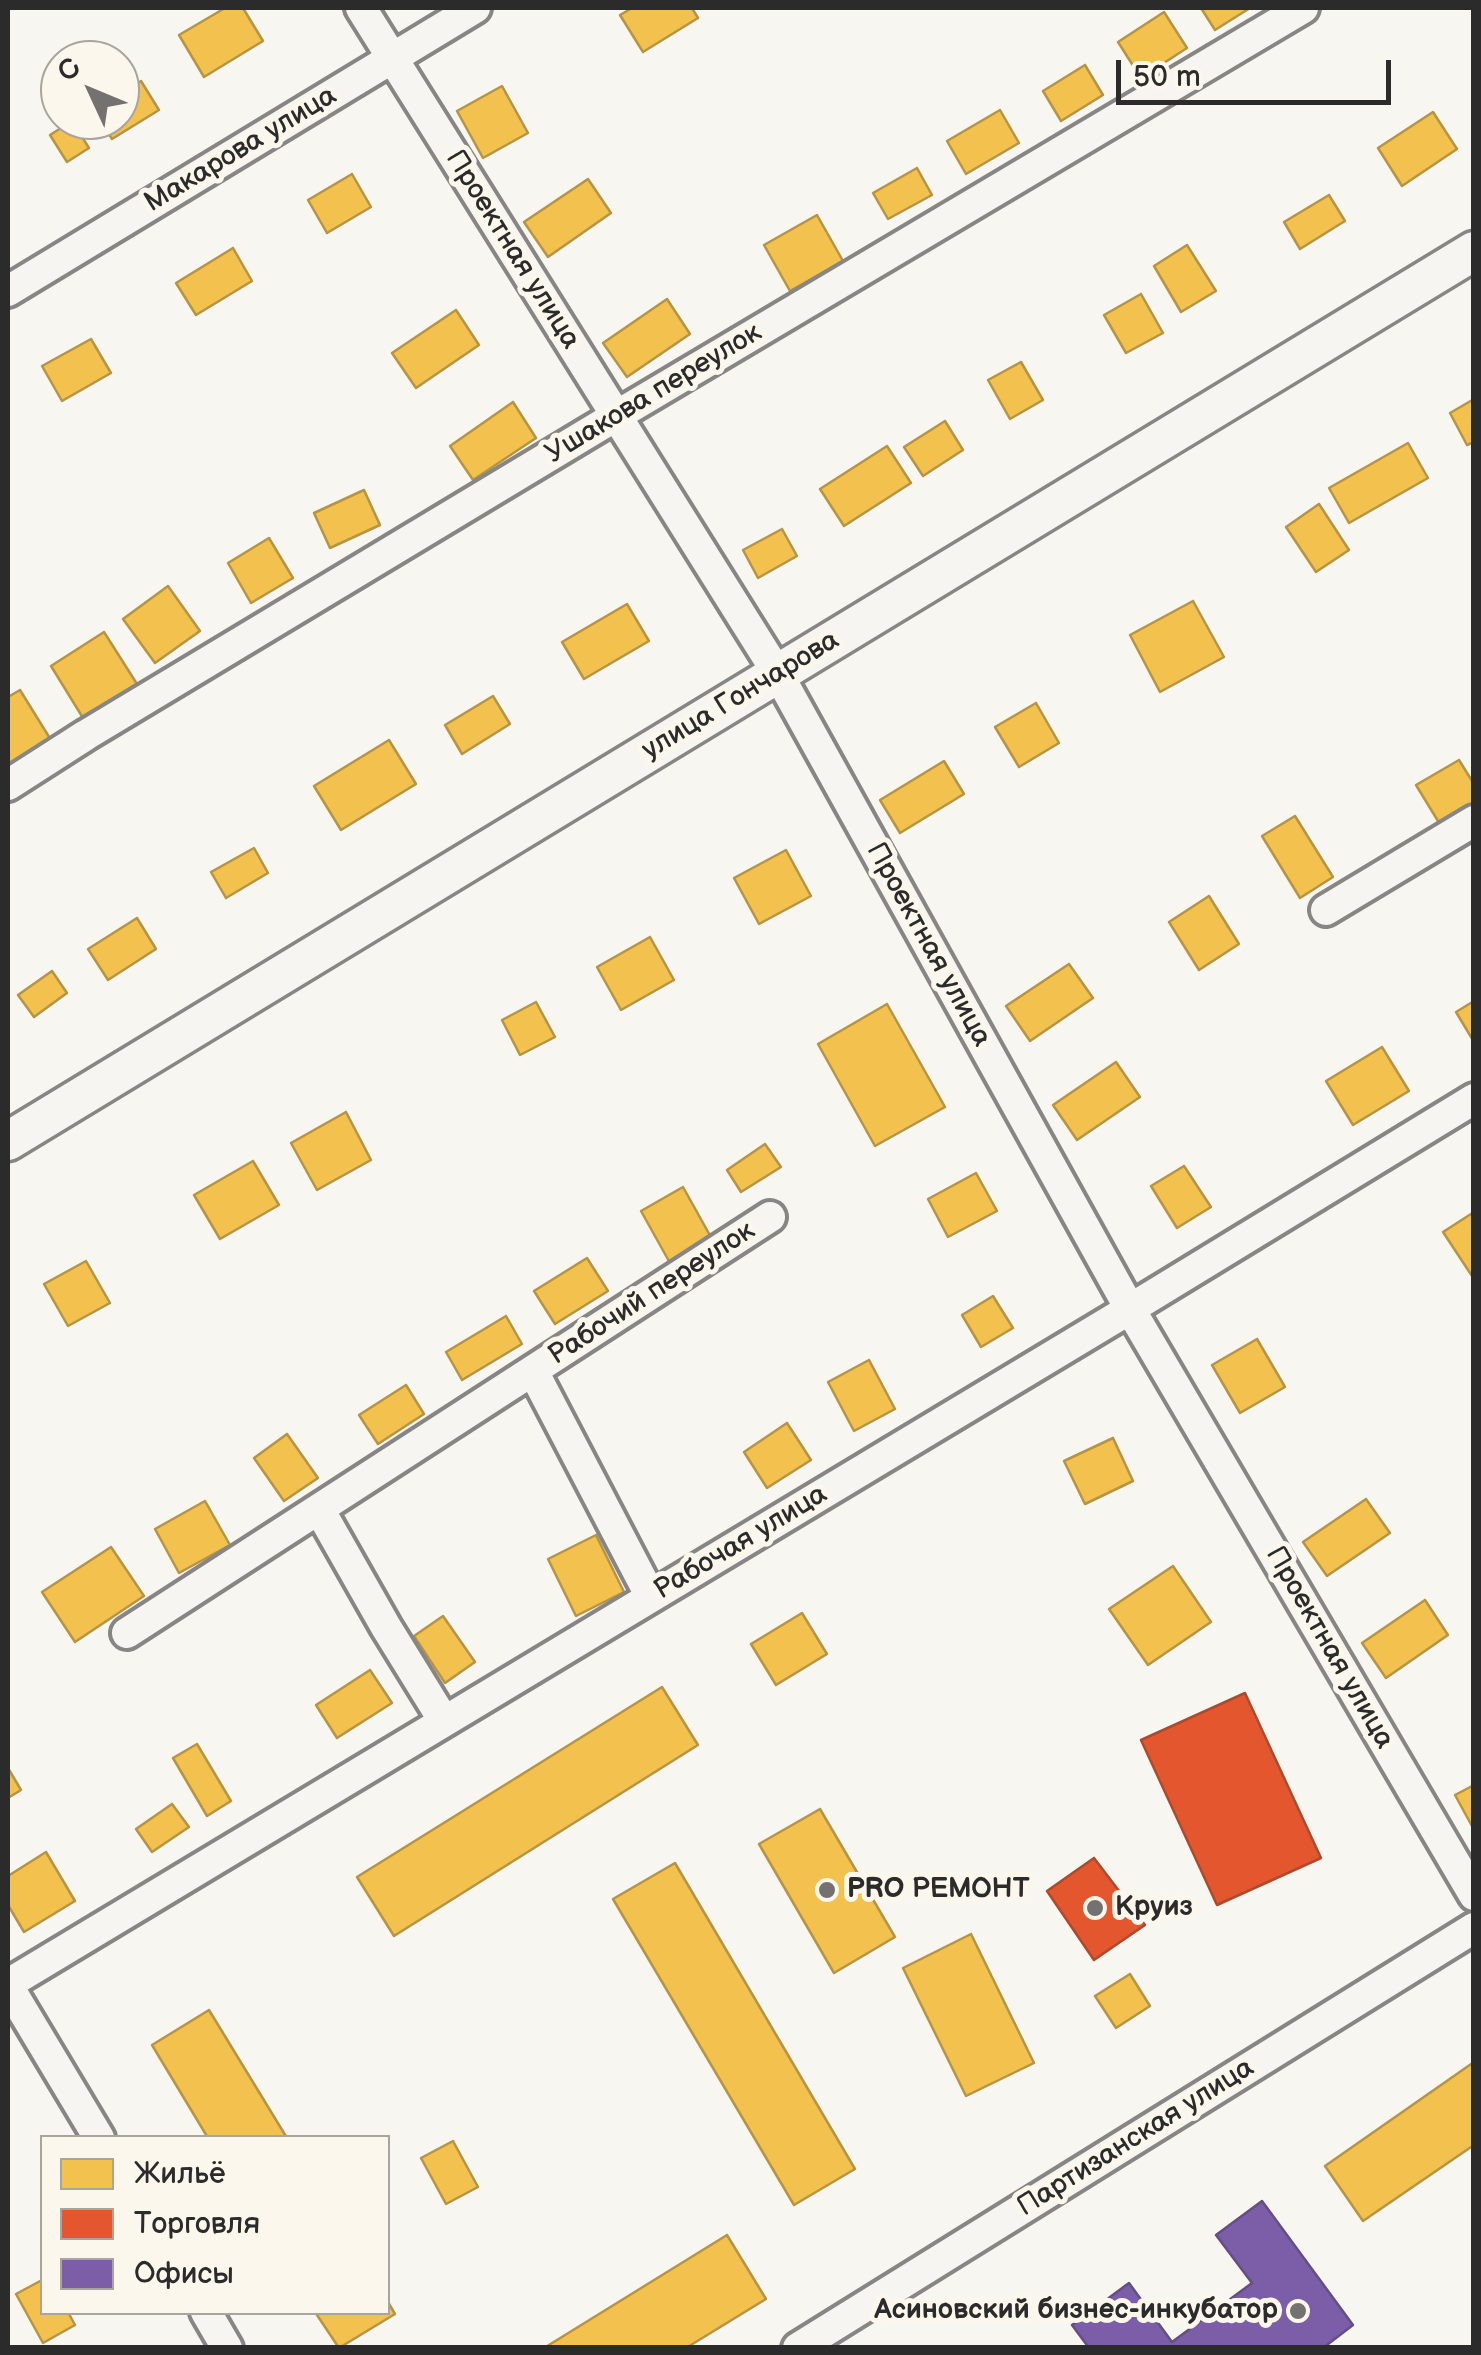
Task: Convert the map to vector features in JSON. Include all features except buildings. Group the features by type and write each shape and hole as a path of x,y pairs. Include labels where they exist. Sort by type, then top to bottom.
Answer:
{"street":[{"name":"Проектная улица","path":"361,8 778,674 1130,1309 1474,1895"},
{"name":"Макарова улица","path":"8,291 475,8"},
{"name":"Ушакова переулок","path":"8,786 86,735 616,416 1303,8"},
{"name":"улица Гончарова","path":"8,1141 1474,250"},
{"path":"1326,910 1474,820"},
{"name":"Рабочая улица","path":"8,1985 1474,1098"},
{"name":"Рабочий переулок","path":"127,1633 770,1217"},
{"name":"Рабочий переулок","path":"533,1370 651,1597"},
{"path":"319,1508 444,1721"},
{"name":"Партизанская улица","path":"798,2348 1474,1928"},
{"path":"8,1985 98,2135"},
{"path":"208,2315 227,2348"}],"place":[{"name":"PRO РЕМОНТ","path":"827,1890"},
{"name":"Круиз","path":"1095,1908"},
{"name":"Асиновский бизнес-инкубатор","path":"1298,2311"}]}
